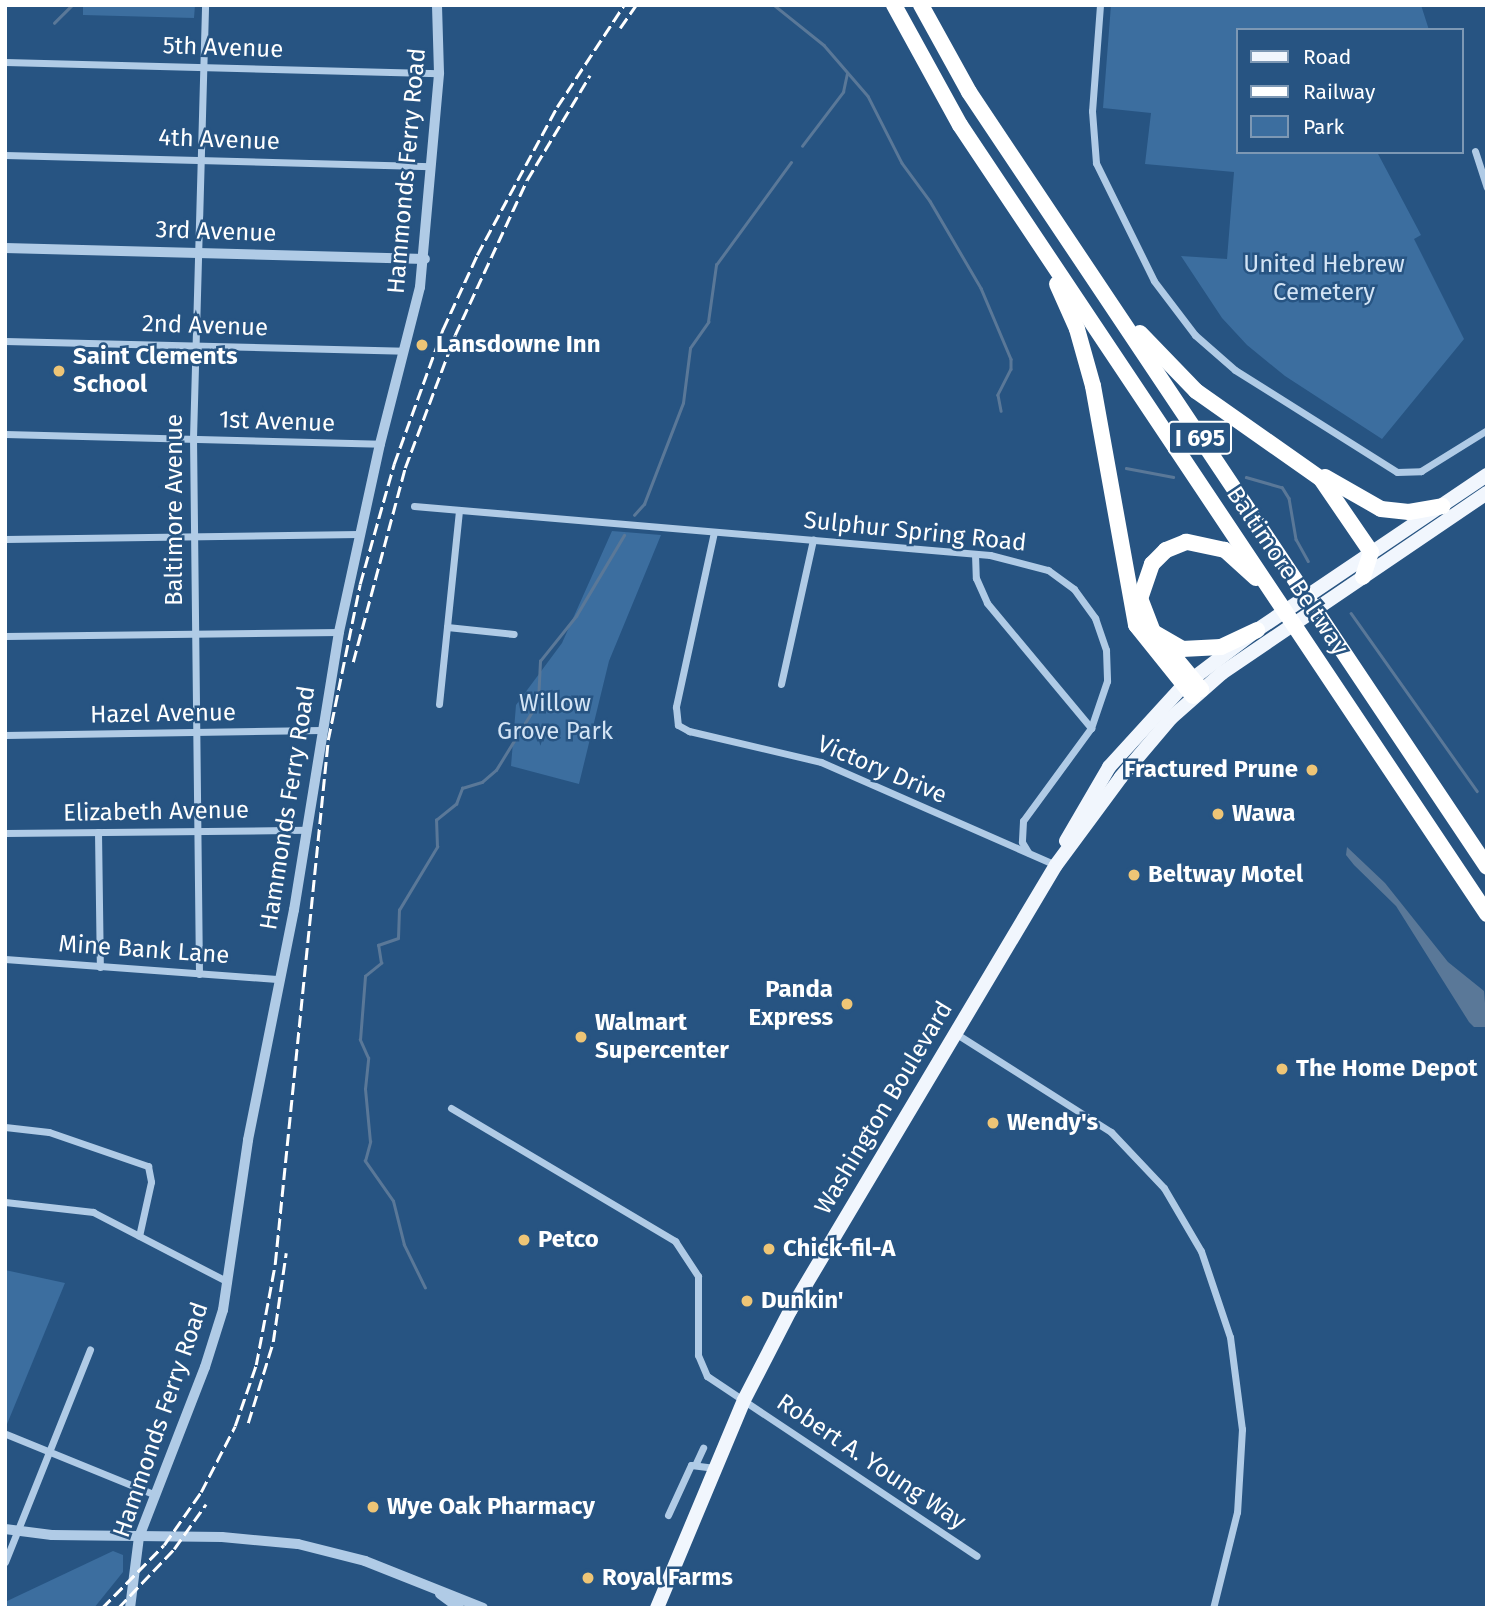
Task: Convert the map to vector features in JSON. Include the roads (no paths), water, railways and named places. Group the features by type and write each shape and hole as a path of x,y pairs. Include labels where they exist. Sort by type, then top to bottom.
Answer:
{"highway":[{"name":"Baltimore Beltway","path":"894,5 960,125 1487,914"},
{"name":"Baltimore Beltway","path":"920,5 969,92 1487,867"},
{"path":"1020,213 1069,308 1086,357 1136,625 1192,687"},
{"path":"1081,261 1188,384 1301,462 1381,509 1409,512 1443,506"},
{"path":"1301,462 1328,488 1371,552 1363,577"},
{"path":"1192,687 1141,610 1141,586 1158,556 1186,542 1225,550 1287,611"},
{"path":"1160,640 1194,652 1261,635"}],"main road":[{"name":"Washington Boulevard","path":"657,1608 744,1400 790,1311 1056,865 1084,804 1109,767 1192,687 1333,578 1487,475"},
{"name":"Washington Boulevard","path":"1261,635 1341,591 1487,493"}],"street":[{"name":"Baltimore Avenue","path":"199,974 193,438 205,5"},
{"name":"Hammonds Ferry Road","path":"130,1608 139,1537 153,1494 205,1367 228,1282 248,1138 307,830 321,730 339,632 359,534 425,259 439,73 438,5"},
{"path":"1100,5 1091,111 1096,163 1154,281 1195,335 1236,370 1397,472 1421,471 1487,430"},
{"name":"5th Avenue","path":"5,62 439,73"},
{"path":"1475,151 1487,187"},
{"name":"4th Avenue","path":"5,155 431,166"},
{"name":"3rd Avenue","path":"5,248 425,259"},
{"name":"2nd Avenue","path":"5,341 404,351"},
{"name":"1st Avenue","path":"5,434 380,444"},
{"name":"Sulphur Spring Road","path":"414,506 1016,558 1048,570 1084,600 1102,634 1108,666 1105,696 1091,728 1028,809 1021,829 1028,852"},
{"path":"439,704 459,510"},
{"name":"Victory Drive","path":"714,532 676,707 677,725 821,762 1028,852"},
{"path":"5,539 359,534"},
{"path":"781,684 813,540"},
{"path":"975,554 976,578 987,603 1091,728"},
{"path":"447,627 514,634"},
{"path":"5,636 339,632"},
{"name":"Hazel Avenue","path":"5,735 321,730"},
{"name":"Elizabeth Avenue","path":"5,833 307,830"},
{"path":"98,832 100,967"},
{"path":"1028,852 1056,865"},
{"name":"Mine Bank Lane","path":"5,959 280,979"},
{"path":"955,1033 1111,1132 1164,1188 1201,1251 1230,1337 1242,1429 1237,1512 1213,1608"},
{"name":"Robert A. Young Way","path":"451,1108 675,1241 698,1276 702,1368 744,1400 976,1556"},
{"path":"5,1128 49,1132 148,1166 151,1182 139,1236"},
{"path":"5,1202 83,1209 228,1282"},
{"path":"5,1562 11,1530 90,1349"},
{"path":"6,1434 153,1494"},
{"path":"668,1515 687,1470 696,1463 703,1448"},
{"path":"696,1463 715,1468"},
{"path":"11,1530 139,1537 222,1536 328,1550 426,1584 483,1608"},
{"path":"426,1584 459,1608"}],"waterway":[{"path":"54,23 72,5"},
{"path":"774,5 824,45 868,96 902,163 930,201 981,288 1011,359 1011,369 998,395 1001,411"},
{"path":"802,146 843,92 847,73"},
{"path":"634,515 644,504 683,403 690,348 708,322 716,265 791,162"},
{"path":"1126,468 1173,477"},
{"path":"1246,477 1282,487 1289,498 1296,539 1308,561"},
{"path":"425,1288 404,1245 393,1201 365,1161 370,1142 365,1089 368,1058 360,1040 365,976 381,963 378,945 398,938 399,910 437,847 436,820 456,804 462,788 482,782 496,770 538,702 540,661 576,616 624,535"},
{"path":"1351,613 1477,791"}],"railway":[{"path":"102,1608 164,1545 201,1492 235,1426 256,1365 275,1264 328,740 360,584 394,464 443,329 477,255 557,107 624,5"},
{"path":"620,28 636,5"},
{"path":"353,662 405,468 455,335 527,180 590,75"},
{"path":"248,1423 273,1342 286,1253"},
{"path":"118,1608 174,1549 206,1504"}],"place":[{"name":"Lansdowne Inn","path":"422,345"},
{"name":"Saint Clements School","path":"59,371"},
{"name":"Fractured Prune","path":"1312,770"},
{"name":"Wawa","path":"1218,814"},
{"name":"Beltway Motel","path":"1134,875"},
{"name":"Panda Express","path":"847,1004"},
{"name":"Walmart Supercenter","path":"581,1037"},
{"name":"The Home Depot","path":"1282,1069"},
{"name":"Wendy's","path":"993,1123"},
{"name":"Petco","path":"524,1240"},
{"name":"Chick-fil-A","path":"769,1249"},
{"name":"Dunkin'","path":"747,1301"},
{"name":"Wye Oak Pharmacy","path":"373,1507"},
{"name":"Royal Farms","path":"588,1578"}],"park label":[{"name":"United Hebrew Cemetery","path":"1324,279"},
{"name":"Willow Grove Park","path":"555,718"}]}
